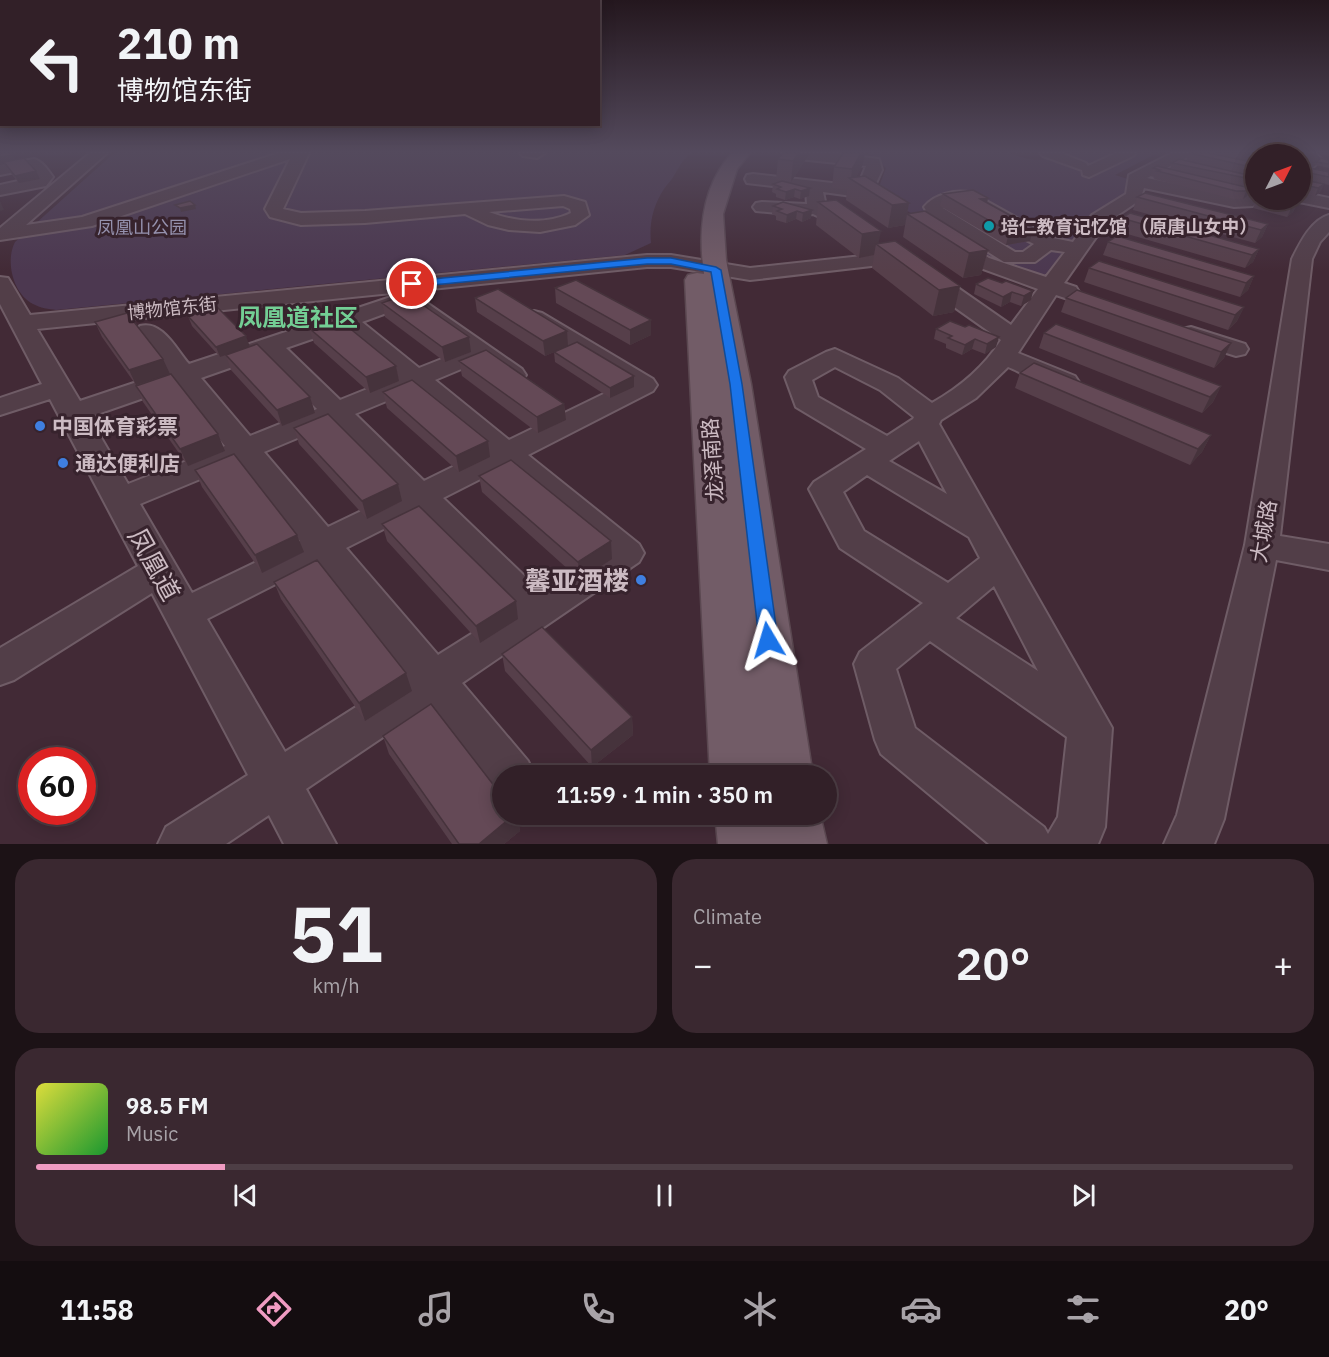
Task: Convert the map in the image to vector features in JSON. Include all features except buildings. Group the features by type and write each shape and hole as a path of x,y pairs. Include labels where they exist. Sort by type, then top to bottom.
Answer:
{"main road":[{"name":"龙泽南路","path":"698,192 693,207 691,255 705,268 736,384 785,765"},
{"name":"龙泽南路","path":"720,192 712,214 700,294 736,765"},
{"path":"744,825 747,844"},
{"path":"795,825 798,844"}],"street":[{"path":"7,234 54,192"},
{"path":"7,234 85,222 175,192"},
{"path":"282,192 274,208 276,213 301,219 365,217 564,201 579,206 580,215 567,223 526,226 492,220 469,209"},
{"path":"810,192 817,209"},
{"path":"865,192 902,214"},
{"path":"1090,728 938,610 852,539 825,489 951,405 979,381 1024,334 1051,286 1105,214 1134,196 1135,192"},
{"path":"1187,192 1226,201 1245,202"},
{"path":"1047,243 1028,258 1011,258 934,210 933,207 942,200 966,197 1047,243 1079,248 1110,242"},
{"path":"1311,199 1329,203"},
{"path":"762,207 817,209 838,218 1024,334 1092,393"},
{"path":"1105,214 1128,220"},
{"name":"大城路","path":"1190,844 1200,819 1262,545 1302,259 1311,240 1329,221"},
{"path":"958,225 930,231 982,262 1084,298"},
{"path":"1079,248 1092,266"},
{"name":"博物馆东街","path":"22,323 647,261 750,274 899,258"},
{"name":"凤凰道","path":"0,284 311,844"},
{"path":"183,614 506,453 566,412 644,385 500,297"},
{"path":"0,407 65,401 184,375 406,299 528,386"},
{"path":"183,844 627,553 345,320"},
{"path":"1171,327 1236,349"},
{"path":"148,331 503,765"},
{"path":"269,346 538,612"},
{"path":"120,500 481,352"},
{"path":"991,546 806,401 798,377 835,357 889,384 927,420 991,546 1090,728 1081,827 1068,844"},
{"path":"1262,545 1329,557"},
{"path":"991,546 938,610 873,664 897,740 1027,844"},
{"path":"0,668 159,571"},
{"path":"725,844 729,825"},
{"path":"803,825 819,844"}],"green space":[{"name":"凤凰山公园","path":"70,192 662,192 651,222 651,243 625,255 56,310 33,304 20,293 11,267 15,242"},
{"path":"878,192 1132,192 1047,280 988,261"}],"place":[{"name":"培仁教育记忆馆 （原唐山女中）","path":"989,226"},
{"name":"中国体育彩票","path":"40,426"},
{"name":"通达便利店","path":"63,463"},
{"name":"馨亚酒楼","path":"641,580"}],"district":[{"name":"凤凰道社区","path":"298,317"}],"route":[{"path":"412,284 647,261 671,261 716,270 736,384 768,640"}]}
